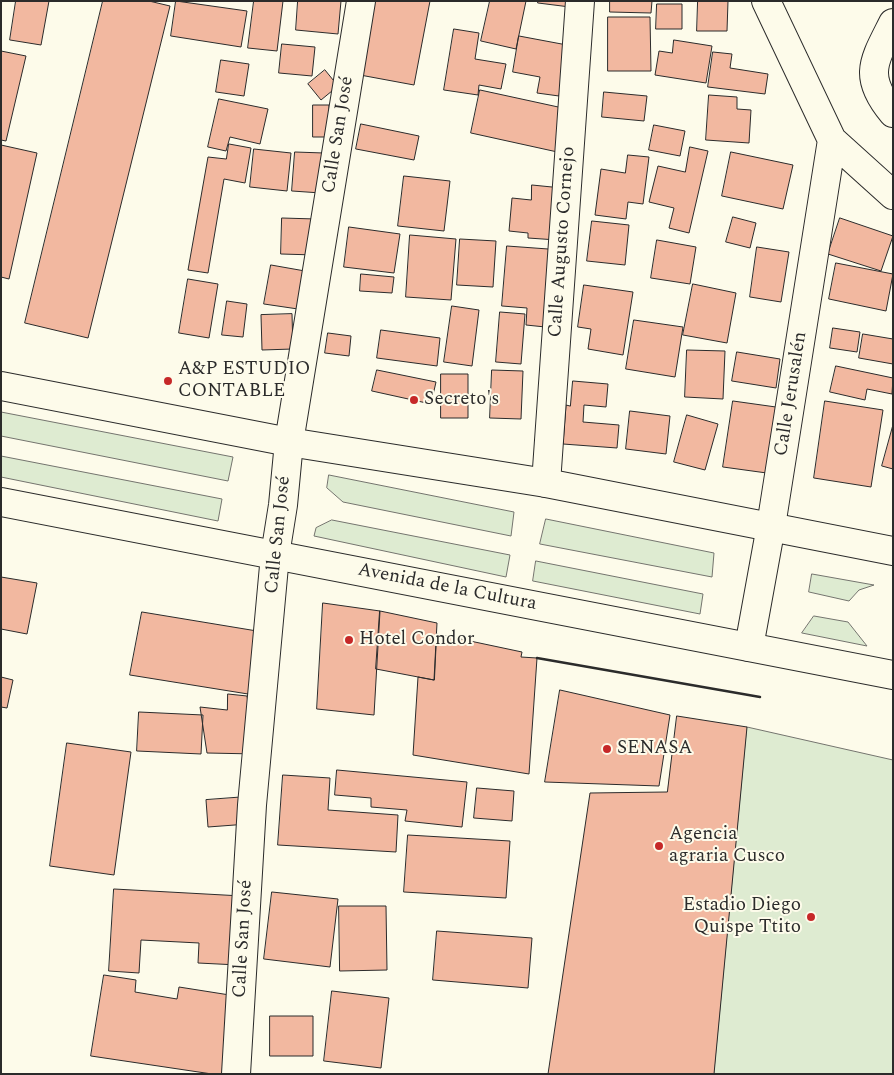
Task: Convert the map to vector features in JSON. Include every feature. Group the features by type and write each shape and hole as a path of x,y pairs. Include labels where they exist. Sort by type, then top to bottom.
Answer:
{"main road":[{"name":"Calle San José","path":"236,1074 252,806 275,555 288,442 361,1"},
{"name":"Calle Augusto Cornejo","path":"546,483 580,1"},
{"path":"766,1 832,140 893,196"},
{"path":"893,23 876,59 883,85 884,102 893,113"},
{"name":"Calle Jerusalén","path":"749,647 771,526 832,140"},
{"path":"1,386 288,442 546,483 893,551"},
{"name":"Avenida de la Cultura","path":"1,502 893,675"}],"green space":[{"path":"1,412 233,457 228,481 1,436"},
{"path":"1,456 222,499 218,521 1,477"},
{"path":"329,475 514,512 511,536 343,502 327,488"},
{"path":"546,519 714,553 712,577 540,544"},
{"path":"332,520 510,555 506,577 314,536 316,528"},
{"path":"536,561 703,594 700,614 533,581"},
{"path":"812,574 874,585 859,590 849,601 809,592"},
{"path":"814,616 848,622 867,646 802,633"},
{"name":"Estadio Diego Quispe Ttito","path":"747,727 893,760 893,1074 714,1074"}],"building":[{"path":"16,1 49,1 41,45 10,40"},
{"path":"103,1 149,1 170,6 88,338 25,323"},
{"path":"176,1 247,11 241,47 171,36"},
{"path":"254,1 283,1 277,51 248,48"},
{"path":"298,1 341,1 338,34 296,30"},
{"path":"373,1 430,1 414,85 360,75"},
{"path":"490,1 526,1 516,49 481,41"},
{"path":"538,1 571,1 570,7 538,3"},
{"path":"610,1 652,1 651,13 610,12"},
{"path":"698,1 728,1 727,31 697,31"},
{"path":"657,4 682,4 682,29 656,29"},
{"path":"608,17 650,17 651,71 608,71"},
{"path":"454,29 479,33 475,59 506,64 501,89 479,85 478,95 444,90"},
{"path":"519,36 567,45 559,96 537,93 540,77 513,72"},
{"path":"674,40 712,46 706,83 655,75 659,51 672,53"},
{"path":"282,44 315,47 312,76 279,73"},
{"path":"1,51 26,56 6,141 1,140"},
{"path":"713,52 732,54 730,68 768,74 765,94 708,87"},
{"path":"221,60 249,64 244,96 216,92"},
{"path":"325,70 338,86 321,100 308,84"},
{"path":"480,90 572,110 562,153 471,133"},
{"path":"604,92 647,96 644,121 602,117"},
{"path":"709,95 737,97 737,109 751,110 749,143 706,140"},
{"path":"219,99 268,109 260,144 230,137 226,151 208,147"},
{"path":"313,105 329,105 330,137 313,137"},
{"path":"361,124 419,136 414,160 356,149"},
{"path":"654,125 685,131 680,156 649,150"},
{"path":"229,144 251,148 245,183 224,179 208,273 188,270 208,157 226,159"},
{"path":"1,145 37,153 9,279 1,277"},
{"path":"690,147 708,151 689,233 669,228 674,208 649,202 658,166 685,172"},
{"path":"254,149 291,153 287,191 250,187"},
{"path":"295,152 324,153 321,193 292,191"},
{"path":"731,152 793,165 783,209 722,196"},
{"path":"628,155 649,157 643,204 628,202 626,219 595,215 601,169 625,173"},
{"path":"404,176 450,181 444,231 398,226"},
{"path":"532,185 562,188 557,240 528,238 528,233 509,231 512,198 531,200"},
{"path":"733,217 756,223 750,248 726,242"},
{"path":"282,218 316,219 315,255 281,254"},
{"path":"840,218 893,236 881,271 828,254"},
{"path":"592,221 629,225 625,265 587,261"},
{"path":"349,227 400,234 394,273 344,267"},
{"path":"410,235 456,239 451,300 406,297"},
{"path":"460,239 496,241 493,287 457,285"},
{"path":"657,240 696,247 690,284 651,278"},
{"path":"507,246 562,250 555,328 526,325 527,308 502,306"},
{"path":"757,247 789,252 781,302 750,297"},
{"path":"836,263 893,274 886,311 829,299"},
{"path":"271,265 305,271 298,309 264,304"},
{"path":"361,274 394,277 392,293 360,291"},
{"path":"188,279 218,284 209,338 179,333"},
{"path":"693,284 736,293 727,343 683,335"},
{"path":"584,285 633,292 623,355 588,349 591,329 578,327"},
{"path":"227,301 247,304 243,337 222,335"},
{"path":"452,306 479,310 472,366 444,362"},
{"path":"500,312 525,314 521,364 496,362"},
{"path":"292,314 293,349 262,350 261,315"},
{"path":"634,320 683,327 675,377 626,369"},
{"path":"833,328 860,332 857,352 830,348"},
{"path":"381,330 440,338 437,366 377,358"},
{"path":"328,333 351,336 349,356 325,353"},
{"path":"863,334 893,339 893,364 859,358"},
{"path":"687,350 725,351 723,399 685,397"},
{"path":"737,352 780,359 776,388 732,381"},
{"path":"836,366 893,378 892,394 867,389 865,400 830,392"},
{"path":"377,370 436,382 431,404 372,391"},
{"path":"492,370 523,371 521,419 490,418"},
{"path":"441,374 468,374 468,418 441,418"},
{"path":"573,381 608,384 606,407 584,405 583,422 619,425 617,448 563,444 566,405 570,406"},
{"path":"733,401 783,408 774,474 723,467"},
{"path":"825,401 883,410 871,487 814,478"},
{"path":"630,411 670,416 666,454 626,449"},
{"path":"687,415 718,424 705,470 674,462"},
{"path":"893,425 893,469 882,466"},
{"path":"1,577 37,583 27,634 1,629"},
{"name":"Hotel Condor","path":"323,603 380,611 374,715 317,709"},
{"path":"380,611 437,623 434,680 376,669"},
{"path":"142,612 263,632 248,694 130,675"},
{"path":"437,634 522,652 521,657 537,658 529,774 413,755 418,677 434,680"},
{"path":"1,677 13,680 7,708 1,707"},
{"name":"SENASA","path":"560,690 670,715 659,786 545,782"},
{"path":"228,694 247,696 256,754 207,753 200,707 227,710"},
{"path":"139,712 203,715 201,754 137,751"},
{"name":"Agencia agraria Cusco","path":"677,716 747,727 714,1074 548,1074 590,793 667,792"},
{"path":"67,743 131,752 114,875 50,866"},
{"path":"337,770 467,782 462,827 405,821 407,810 371,807 371,798 335,795"},
{"path":"283,775 330,778 328,810 398,815 396,852 278,845"},
{"path":"477,788 514,791 512,821 474,818"},
{"path":"246,797 248,824 208,827 206,800"},
{"path":"408,835 510,841 506,898 404,892"},
{"path":"114,889 242,896 238,965 198,963 199,943 141,940 139,973 109,971"},
{"path":"272,892 338,899 330,967 264,959"},
{"path":"339,906 386,906 387,970 340,971"},
{"path":"437,931 532,938 528,988 433,980"},
{"path":"104,975 136,980 135,992 177,999 179,987 236,996 225,1074 212,1074 91,1056"},
{"path":"332,991 389,998 381,1068 324,1061"},
{"path":"270,1016 313,1016 313,1056 270,1056"}],"wall":[{"path":"537,658 760,697"}],"place":[{"name":"A&P ESTUDIO CONTABLE","path":"168,381"},
{"name":"Secreto's","path":"414,400"},
{"name":"Hotel Condor","path":"349,640"},
{"name":"SENASA","path":"607,749"},
{"name":"Agencia agraria Cusco","path":"659,846"},
{"name":"Estadio Diego Quispe Ttito","path":"811,917"}]}
